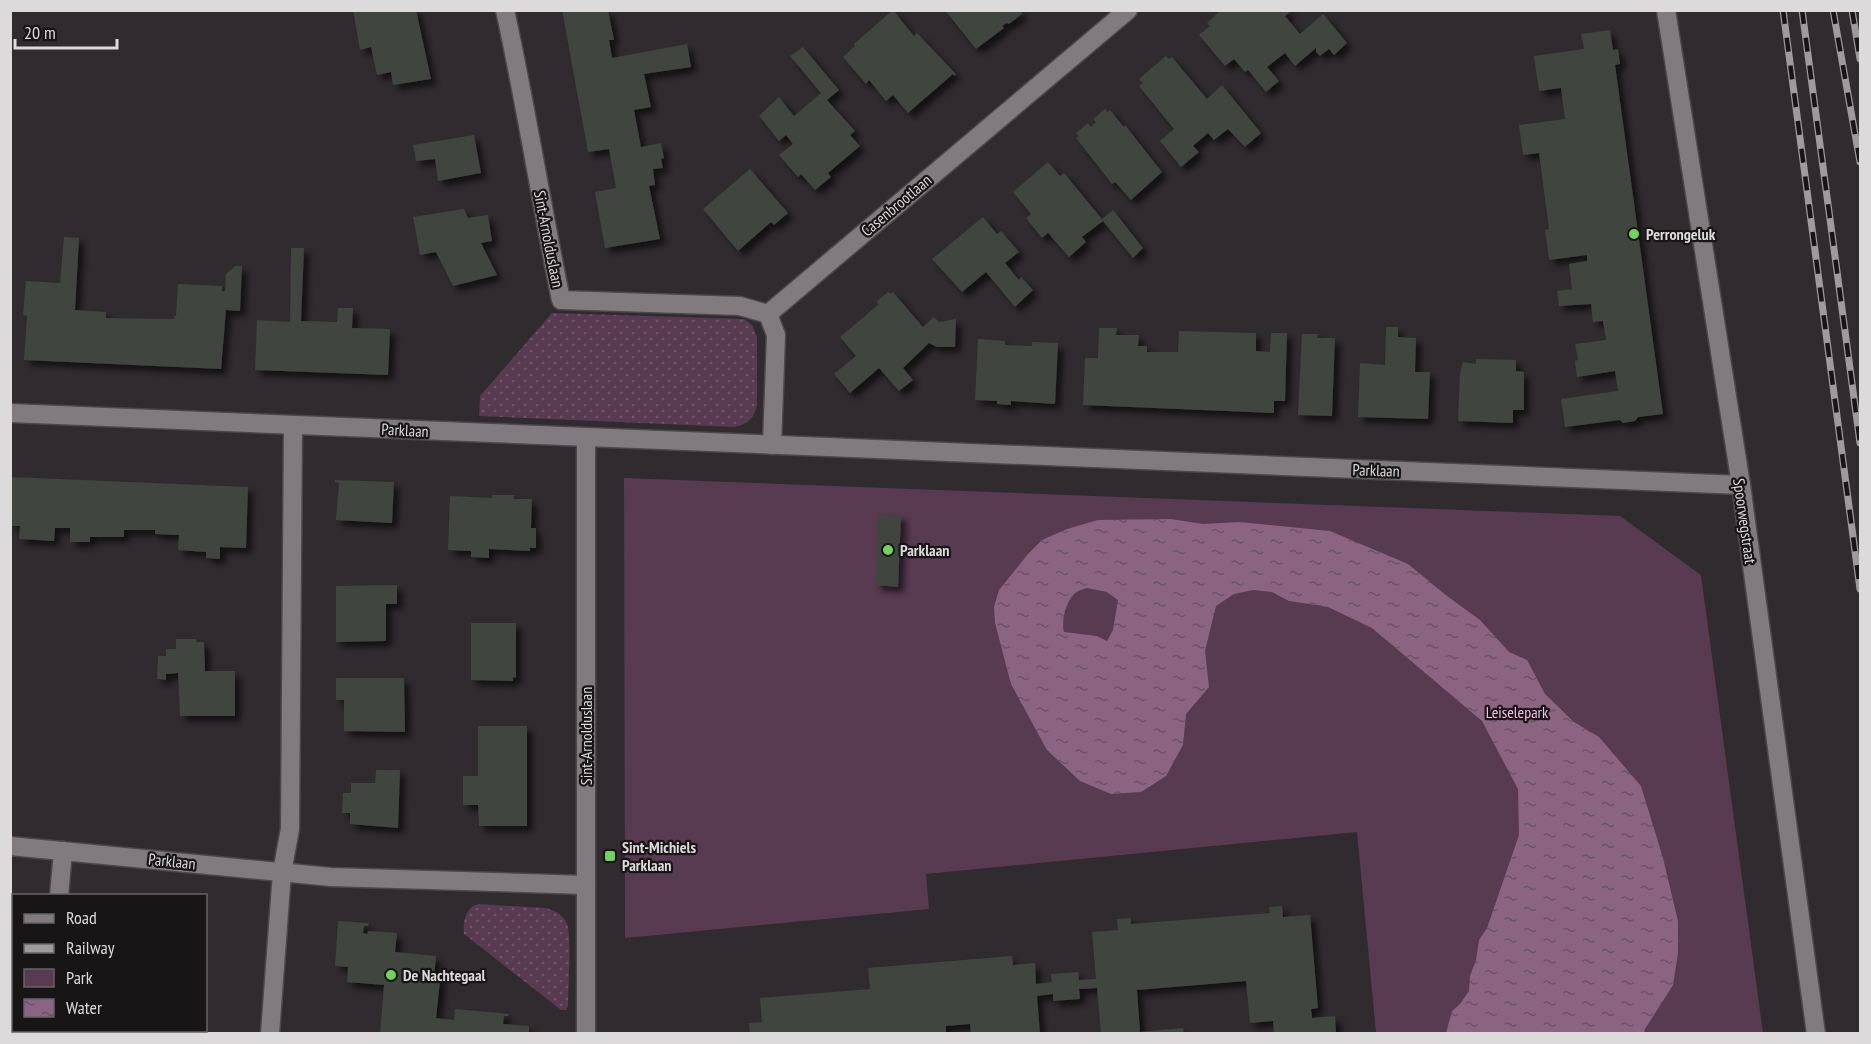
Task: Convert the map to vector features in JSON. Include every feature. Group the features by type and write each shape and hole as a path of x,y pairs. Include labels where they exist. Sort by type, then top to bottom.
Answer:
{"street":[{"name":"Sint-Arnolduslaan","path":"505,10 521,82 561,300 740,306 768,314"},
{"name":"Casenbrootlaan","path":"768,314 1128,10"},
{"name":"Spoorwegstraat","path":"1666,10 1741,485 1816,1034"},
{"path":"768,314 776,335 772,445"},
{"name":"Parklaan","path":"10,412 1741,485"},
{"path":"270,1034 282,872 290,829 293,425"},
{"name":"Sint-Arnolduslaan","path":"586,438 586,1034"},
{"name":"Parklaan","path":"10,846 331,877 586,885"},
{"path":"59,894 63,851"}],"green space":[{"path":"552,313 744,319 752,325 757,337 757,406 754,414 746,423 734,427 479,416 480,396"},
{"name":"Leiselepark","path":"624,478 1620,516 1701,575 1763,1033 1376,1033 1357,832 926,874 929,909 625,938"},
{"path":"479,904 545,908 561,915 567,924 569,940 568,1006 566,1010 561,1010 464,934 468,912"}],"water":[{"path":"1171,519 1203,524 1240,522 1330,531 1408,564 1480,620 1509,652 1527,660 1545,694 1574,722 1599,737 1641,786 1663,858 1678,921 1678,953 1673,985 1644,1033 1446,1033 1452,1011 1469,991 1470,976 1476,960 1479,940 1487,928 1519,835 1518,789 1482,721 1372,628 1328,607 1289,601 1272,592 1253,590 1234,594 1216,606 1205,651 1209,687 1186,714 1183,745 1166,776 1141,792 1111,794 1080,781 1047,750 1011,684 995,623 994,607 999,590 1042,540 1067,529 1098,520","holes":["1087,588 1107,592 1118,600 1113,630 1107,641 1097,636 1064,632 1065,612 1074,594"]}],"building":[{"path":"353,10 416,10 431,79 393,85 391,72 377,75 371,47 360,50"},
{"path":"562,10 608,10 614,40 609,40 612,58 687,44 691,67 644,74 651,107 634,110 641,147 661,143 663,168 653,169 655,185 649,186 660,239 605,248 595,192 616,188 609,149 588,152"},
{"path":"893,10 914,36 917,33 956,74 955,76 953,74 908,113 893,95 886,101 869,80 866,84 843,57 855,46 854,44"},
{"path":"945,10 1022,10 1022,14 1009,24 1002,26 1004,28 976,49"},
{"path":"1221,10 1292,10 1285,16 1300,34 1323,14 1347,43 1334,55 1329,49 1320,56 1316,48 1295,66 1285,53 1267,67 1279,81 1266,92 1248,70 1245,72 1234,59 1225,66 1199,35 1210,26 1207,23"},
{"path":"1610,30 1613,50 1618,49 1620,64 1615,65 1663,414 1638,417 1635,421 1623,423 1620,420 1565,427 1561,399 1618,391 1615,371 1577,377 1575,361 1578,360 1575,344 1606,340 1603,321 1593,322 1591,304 1559,306 1557,291 1572,289 1569,264 1587,261 1587,255 1549,260 1545,230 1549,229 1539,153 1523,155 1519,125 1565,119 1561,88 1539,91 1534,56 1584,49 1581,34"},
{"path":"803,47 839,90 827,100 855,131 850,135 860,146 828,173 831,177 815,190 801,174 798,177 779,155 793,144 786,135 779,141 759,116 779,97 794,116 821,93 790,56"},
{"path":"1166,56 1169,59 1172,57 1207,99 1222,85 1261,133 1245,147 1228,129 1214,140 1208,133 1193,146 1199,152 1181,167 1160,141 1174,129 1139,86 1143,83 1139,79"},
{"path":"1105,109 1107,112 1110,110 1124,127 1125,125 1162,172 1131,200 1115,182 1112,184 1076,138 1079,136 1076,133 1088,123 1091,127 1096,122 1093,119"},
{"path":"474,135 481,173 438,181 435,159 416,161 413,145"},
{"path":"1048,162 1060,176 1064,173 1102,219 1113,210 1143,248 1133,258 1103,221 1082,237 1086,242 1069,257 1048,233 1042,238 1026,218 1031,214 1013,192"},
{"path":"750,169 788,213 774,225 771,222 738,251 703,209"},
{"path":"464,209 468,218 488,215 492,241 481,243 497,275 453,286 436,252 420,255 413,217"},
{"path":"983,217 997,234 1001,231 1019,252 1005,263 1019,280 1021,277 1033,290 1015,307 986,272 962,292 932,259"},
{"path":"64,237 79,238 75,310 106,312 106,318 174,319 178,284 222,286 222,291 225,291 226,274 235,266 242,266 240,311 226,310 221,369 24,360 27,316 23,315 26,281 60,283"},
{"path":"291,248 304,248 301,321 337,322 338,308 353,308 352,328 390,329 388,375 255,370 257,320 290,322"},
{"path":"888,292 890,294 893,292 923,327 934,317 939,322 956,319 955,347 937,347 929,343 903,368 913,380 899,391 879,368 850,393 834,374 856,356 840,337 878,305 877,301"},
{"path":"1386,327 1398,327 1398,337 1416,338 1415,372 1430,372 1428,419 1358,417 1360,363 1385,365"},
{"path":"1099,328 1117,328 1116,335 1139,335 1138,346 1147,346 1147,352 1178,352 1179,331 1256,333 1256,351 1270,352 1271,333 1287,333 1285,401 1274,401 1274,413 1083,405 1085,358 1098,358"},
{"path":"1302,334 1318,334 1317,338 1335,338 1332,416 1298,415"},
{"path":"978,339 1005,341 1005,345 1032,346 1032,342 1058,343 1055,404 1011,401 1011,405 997,404 997,401 975,400"},
{"path":"1476,359 1516,360 1516,371 1524,372 1524,410 1513,410 1513,423 1458,421 1460,373 1463,362 1476,364"},
{"path":"10,477 248,487 246,548 220,547 220,559 206,558 206,552 178,550 179,535 155,534 155,530 124,530 124,537 90,537 90,542 70,542 70,528 55,528 54,541 19,539 20,526 10,526"},
{"path":"335,480 394,482 392,523 336,520 339,483"},
{"path":"492,495 514,495 514,499 532,499 531,528 536,528 536,548 530,548 530,551 489,549 489,558 471,557 471,551 448,550 450,496 492,498"},
{"name":"Parklaan","path":"878,514 901,515 898,587 875,585"},
{"path":"397,585 397,604 386,604 386,641 336,642 336,586"},
{"path":"471,623 516,623 516,678 513,677 513,681 471,680"},
{"path":"176,639 196,639 197,642 204,642 205,671 235,671 235,716 180,716 178,673 166,674 166,680 157,679 158,656 166,656 166,649 176,649"},
{"path":"336,678 404,678 405,732 344,731 344,700 336,700"},
{"path":"478,726 527,726 527,826 479,826 478,805 463,805 463,776 478,776"},
{"path":"376,770 400,770 398,828 350,824 350,813 342,813 343,793 351,793 351,783 375,783"},
{"path":"1282,906 1283,917 1310,915 1318,1008 1311,1009 1312,1018 1335,1016 1336,1034 1274,1034 1273,1021 1250,1023 1246,981 1137,990 1140,1032 1183,1028 1184,1034 1101,1034 1097,988 1079,989 1080,999 1053,1001 1053,994 1037,996 1040,1034 971,1034 970,1024 946,1026 946,1034 750,1034 749,1023 762,1022 760,998 870,989 868,968 1012,956 1013,965 1035,963 1036,984 1052,982 1051,974 1078,972 1079,980 1096,979 1092,932 1118,930 1117,919 1131,918 1131,924 1270,913 1269,907"},
{"name":"De Nachtegaal","path":"338,921 369,923 368,926 364,926 363,933 367,934 368,931 397,933 395,952 436,956 434,978 437,979 438,971 441,972 436,1018 454,1020 455,1009 509,1014 504,1016 503,1024 529,1026 529,1034 380,1034 384,985 347,982 348,967 335,966"},
{"path":"113,1032 175,1032 175,1034 113,1034"}],"railway":[{"path":"1783,10 1860,589"},
{"path":"1802,10 1860,443"},
{"path":"1833,10 1860,162"},
{"path":"1852,10 1860,59"}],"place":[{"name":"Perrongeluk","path":"1634,234"},
{"name":"Parklaan","path":"888,550"},
{"name":"Sint-Michiels Parklaan","path":"610,856"},
{"name":"De Nachtegaal","path":"391,975"}]}
